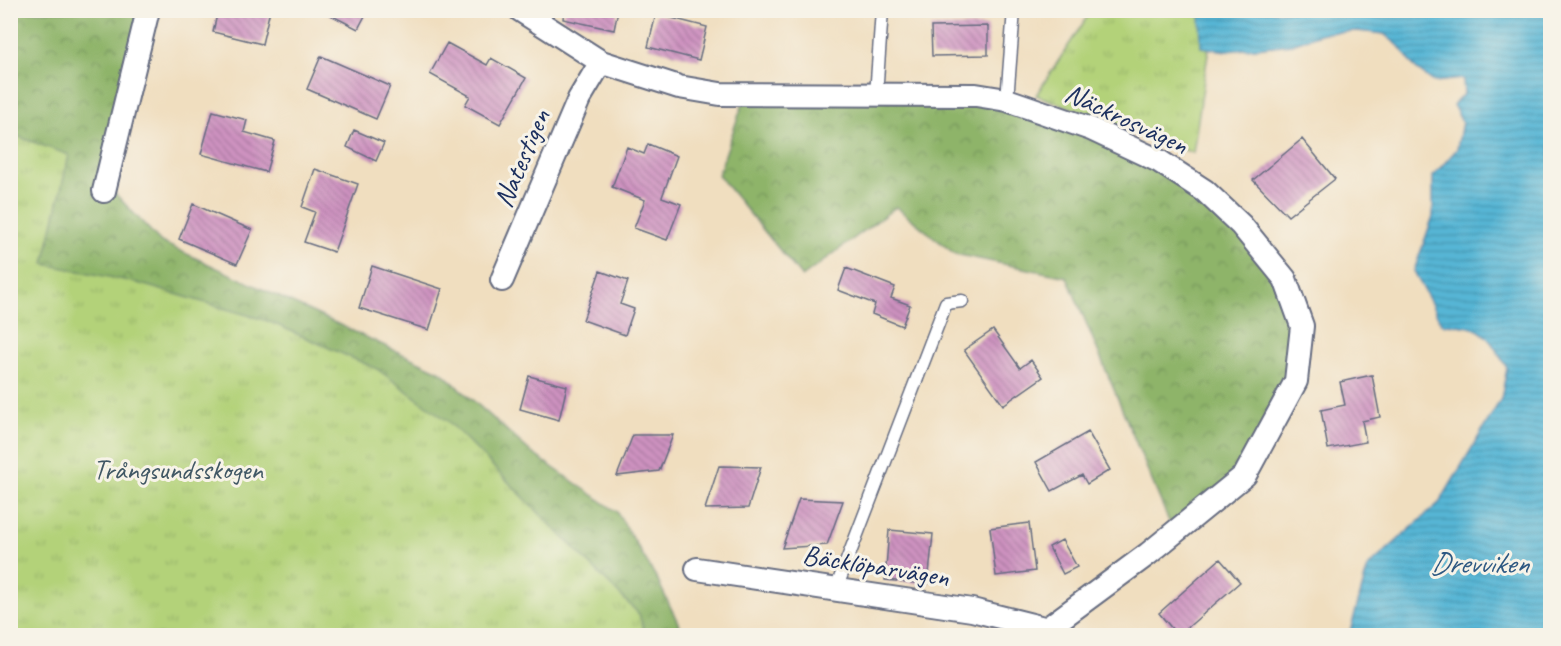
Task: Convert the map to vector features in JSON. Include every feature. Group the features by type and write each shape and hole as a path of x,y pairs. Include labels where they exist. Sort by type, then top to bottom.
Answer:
{"street":[{"path":"104,191 148,10"},
{"name":"Näckrosvägen","path":"520,10 601,62 679,87 720,94 976,95 1007,100 1091,129 1150,156 1205,191 1241,225 1285,279 1302,326 1296,381 1245,475 1148,554 1041,632"},
{"name":"Natestigen","path":"502,280 579,99 601,62"},
{"name":"Bäcklöparvägen","path":"697,569 972,610 1041,632"}],"lane":[{"path":"876,95 882,10"},
{"path":"1007,100 1014,10"},
{"path":"836,589 946,303 962,301"}],"green space":[{"name":"Trångsundsskogen","path":"10,11 148,11 106,184 161,242 441,372 532,453 617,512 656,577 684,635 11,635"},
{"path":"1091,11 1393,11 1210,40 1193,153 1036,95"},
{"path":"746,94 976,95 1091,129 1241,225 1302,326 1296,381 1245,475 1173,531 1067,277 955,254 896,207 802,277 718,175"},
{"name":"Trångsundsskogen","path":"11,134 69,155 44,264 134,282 268,321 377,369 449,422 639,614 645,635 11,635"}],"water":[{"name":"Drevviken","path":"1200,11 1550,11 1550,635 1349,635 1368,567 1440,502 1501,399 1507,368 1494,346 1483,333 1476,329 1442,324 1414,271 1433,216 1433,176 1457,149 1462,122 1453,105 1464,94 1463,79 1434,82 1416,69 1399,46 1384,34 1357,31 1323,33 1292,44 1227,51 1201,47"}],"building":[{"path":"218,10 270,10 262,44 213,32"},
{"path":"321,10 368,10 358,29"},
{"path":"564,10 618,10 614,30 563,19"},
{"path":"656,14 707,27 699,60 648,47"},
{"path":"988,26 988,55 932,56 931,27"},
{"path":"447,43 487,65 491,58 526,78 500,124 465,105 470,96 430,74"},
{"path":"321,56 390,86 376,119 307,89"},
{"path":"213,111 247,120 244,132 275,141 266,172 201,154"},
{"path":"354,130 384,143 376,161 347,147"},
{"path":"1302,139 1335,179 1288,216 1253,180"},
{"path":"648,144 677,156 662,197 681,204 667,240 634,228 645,200 612,187 627,147 644,154"},
{"path":"315,169 358,184 334,252 304,242 315,212 302,207"},
{"path":"193,204 252,230 237,264 179,239"},
{"path":"372,266 442,289 429,330 359,308"},
{"path":"846,268 895,287 891,298 910,305 902,326 872,314 875,304 838,290"},
{"path":"600,271 628,281 620,304 634,309 625,335 583,320"},
{"path":"993,330 1020,368 1031,360 1043,377 1003,405 964,350"},
{"path":"1372,375 1380,417 1362,421 1366,442 1328,449 1321,410 1345,405 1340,382"},
{"path":"529,376 567,386 559,420 520,409"},
{"path":"1088,432 1110,470 1087,484 1082,475 1052,491 1036,462"},
{"path":"633,435 673,435 659,471 617,476"},
{"path":"719,466 761,467 748,508 705,509"},
{"path":"799,499 843,501 827,545 782,548"},
{"path":"1029,523 1035,571 996,576 990,528"},
{"path":"889,530 933,534 928,584 885,580"},
{"path":"1062,540 1077,567 1063,574 1049,547"},
{"path":"1220,559 1240,582 1178,636 1159,613"}]}
